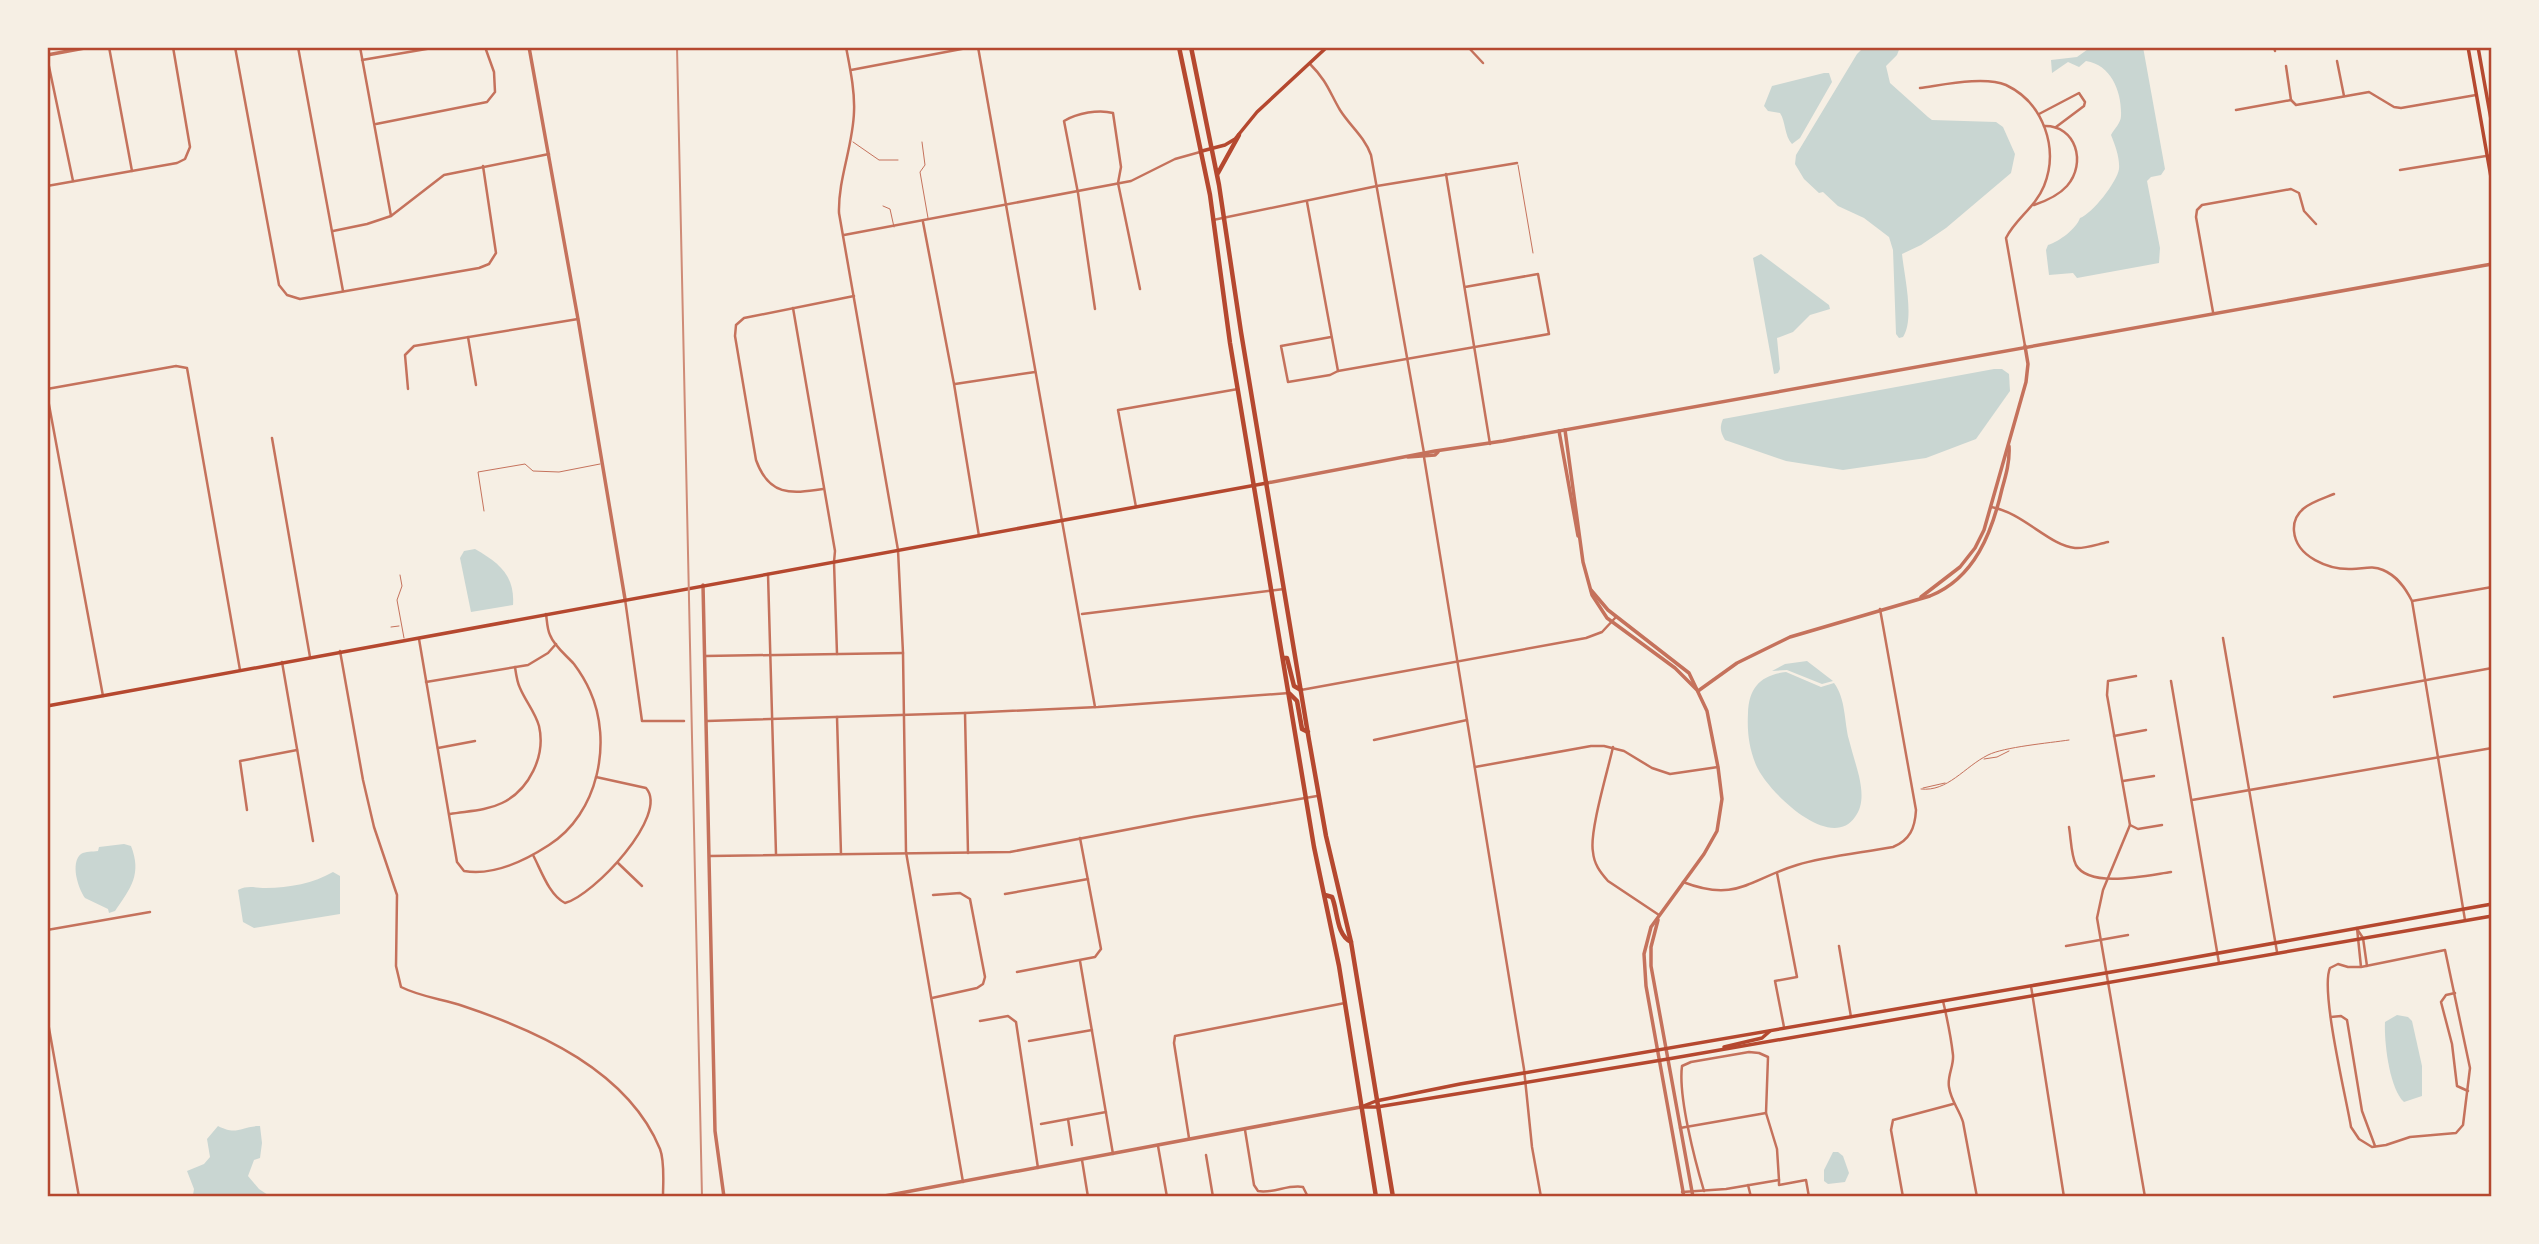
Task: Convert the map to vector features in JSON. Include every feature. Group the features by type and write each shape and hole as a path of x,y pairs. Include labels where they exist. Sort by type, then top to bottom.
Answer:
{"highway":[{"path":"1180,47 1202,151 1238,389 1314,847 1345,1003 1376,1197"},
{"path":"1191,47 1225,218 1283,589 1332,863 1351,942 1393,1197"},
{"path":"1217,174 1239,135"},
{"path":"1283,658 1287,658 1289,662 1294,686 1301,690"},
{"path":"1289,693 1294,695 1297,701 1302,729 1308,732"},
{"path":"1325,895 1332,897 1343,937 1351,942"}],"main road":[{"path":"1202,151 1228,143 1239,135 1257,112 1327,47"},
{"path":"2479,47 2492,125"},
{"path":"2468,48 2492,183"},
{"path":"47,706 1267,483"},
{"path":"1361,1107 1524,1073 2492,904"},
{"path":"1376,1104 1659,1061 2492,916"},
{"path":"1705,1053 1762,1038 1770,1031"}],"street":[{"path":"73,181 47,56 90,47"},
{"path":"109,47 132,171"},
{"path":"47,186 177,163 185,159 190,147 173,47"},
{"path":"235,47 279,285 286,295 300,299 479,268 489,264 496,253 483,166"},
{"path":"298,47 343,291"},
{"path":"360,47 391,216"},
{"path":"362,60 438,47"},
{"path":"376,124 486,102 495,92 494,72 485,47"},
{"path":"529,47 625,599 642,722 684,721"},
{"path":"846,47 855,110 839,193 898,550 903,653 906,852 963,1182"},
{"path":"850,70 971,47"},
{"path":"978,47 1004,206 1095,707"},
{"path":"1468,47 1483,63"},
{"path":"2468,48 2479,47"},
{"path":"2337,61 2344,96"},
{"path":"1310,64 1326,80 1341,111 1365,141 1371,155 1468,720 1541,1197"},
{"path":"2286,66 2291,100 2296,104 2369,92 2394,107 2401,108 2476,95"},
{"path":"1920,88 1968,81 2004,85 2028,102 2048,135 2051,161 2044,187 2034,205"},
{"path":"2038,115 2079,93 2085,102 2084,106 2056,127"},
{"path":"2236,110 2291,100"},
{"path":"1095,309 1078,192 1064,121 1070,117 1104,111 1113,113 1121,167 1118,183 1140,289"},
{"path":"1921,597 1954,573 1981,537 2009,446 2028,373 2006,238 2012,225 2034,205 2062,191 2074,173 2076,147 2071,137 2056,127 2044,127"},
{"path":"844,235 1131,181 1175,159 1202,151"},
{"path":"332,231 391,216 444,175 549,154"},
{"path":"2400,170 2489,155"},
{"path":"1213,220 1446,174 1517,163"},
{"path":"1446,174 1490,443"},
{"path":"2213,312 2196,218 2197,210 2202,205 2291,189 2299,193 2304,211 2316,224"},
{"path":"1307,201 1338,371"},
{"path":"923,221 979,536"},
{"path":"1267,483 2492,264"},
{"path":"1331,337 1281,346 1287,382 1549,334 1538,274 1465,287"},
{"path":"823,489 786,492 772,485 761,474 756,460 737,349 736,325 744,318 854,296"},
{"path":"793,308 835,551 837,654"},
{"path":"408,389 405,355 414,346 578,319"},
{"path":"468,337 476,384"},
{"path":"103,696 47,391 176,366 187,368 240,670"},
{"path":"954,384 1035,372"},
{"path":"1136,506 1118,410 1238,389"},
{"path":"1565,430 1580,540"},
{"path":"1559,431 1591,590 1599,608 1612,622 1675,668 1698,691"},
{"path":"272,438 310,657"},
{"path":"1698,691 1737,663 1776,643 1809,630 1942,590 1970,565 1989,536 2010,456 2009,446"},
{"path":"2334,494 2308,504 2300,512 2295,520 2296,542 2304,552 2329,566 2354,570 2374,567 2384,570 2396,578 2412,601 2465,920"},
{"path":"1991,507 1998,508 2069,547 2077,549 2108,542"},
{"path":"768,574 776,855"},
{"path":"703,585 715,1131 724,1197"},
{"path":"2412,601 2492,587"},
{"path":"1080,615 1283,589"},
{"path":"1591,590 1616,617 1684,667 1694,680 1709,720 1718,766 1722,799 1717,831 1704,854 1659,915 1648,936 1644,960 1683,1194 1779,1180"},
{"path":"1683,882 1710,889 1733,890 1756,884 1797,865 1893,847 1903,843 1911,835 1916,823 1916,810 1881,609"},
{"path":"419,637 457,862 464,871 496,869 533,855 555,841 573,823 587,801 596,777 601,741 596,705 581,674 550,635 546,614"},
{"path":"1301,690 1586,638 1597,635 1616,617"},
{"path":"2223,638 2277,953"},
{"path":"1647,648 1651,643"},
{"path":"426,682 515,667 538,660 556,644"},
{"path":"340,651 363,780 374,827 397,895 396,966 401,987 417,995 460,1005 512,1025 583,1060 642,1113 661,1152 663,1197"},
{"path":"705,656 903,653"},
{"path":"282,662 313,841"},
{"path":"449,814 503,803 522,788 535,769 540,749 540,729 534,712 519,687 515,667"},
{"path":"2334,697 2492,668"},
{"path":"2136,676 2108,681 2107,695 2130,825 2099,905 2097,918 2145,1197"},
{"path":"2171,681 2219,963"},
{"path":"707,721 1095,707 1289,693"},
{"path":"965,713 968,853"},
{"path":"838,717 841,854"},
{"path":"1374,740 1468,720"},
{"path":"2114,736 2146,730"},
{"path":"438,748 475,741"},
{"path":"1475,767 1591,746 1613,747 1664,773 1677,774 1718,766"},
{"path":"1613,747 1593,838 1594,860 1608,881 1659,915"},
{"path":"2192,800 2492,748"},
{"path":"247,810 240,761 297,750"},
{"path":"2123,781 2154,776"},
{"path":"533,855 552,890 559,900 565,902 591,888 618,863 643,824 652,802 651,794 646,788 596,777"},
{"path":"710,856 1010,852 1320,796"},
{"path":"2130,825 2138,829 2162,824"},
{"path":"2069,827 2076,864 2084,873 2122,880 2171,872"},
{"path":"1017,972 1096,957 1101,949 1080,838"},
{"path":"618,863 642,886"},
{"path":"1777,873 1797,977 1775,981 1784,1028"},
{"path":"1005,894 1088,879"},
{"path":"932,998 977,988 983,984 985,977 970,898 960,893 933,895"},
{"path":"47,930 150,912"},
{"path":"1659,915 1651,960 1692,1194"},
{"path":"2357,928 2363,938 2367,966"},
{"path":"2357,928 2356,939 2361,967"},
{"path":"2066,946 2128,935"},
{"path":"1839,946 1851,1017"},
{"path":"2445,950 2470,1068 2463,1125 2456,1133 2410,1137 2375,1146 2359,1139 2351,1126 2327,975 2330,968 2338,964 2367,966 2445,950"},
{"path":"1080,961 1114,1154"},
{"path":"2031,985 2064,1197"},
{"path":"2455,993 2446,995 2441,1002 2452,1044 2457,1086 2468,1091"},
{"path":"1943,1000 1953,1056 1948,1077 1953,1104 1960,1111 1964,1122 1977,1197"},
{"path":"1189,1140 1175,1036 1345,1003"},
{"path":"980,1021 1008,1016 1016,1022 1038,1168"},
{"path":"2332,1017 2341,1016 2347,1020 2362,1111 2375,1146"},
{"path":"47,1017 79,1197"},
{"path":"1029,1041 1092,1030"},
{"path":"1703,1191 1689,1126 1681,1076 1682,1066 1749,1052 1768,1057 1766,1113 1777,1149 1779,1185 1806,1181 1810,1197"},
{"path":"1903,1197 1891,1130 1894,1120 1953,1104"},
{"path":"879,1197 1361,1107"},
{"path":"1041,1124 1106,1112"},
{"path":"1680,1128 1766,1113"},
{"path":"1068,1119 1072,1145"},
{"path":"1245,1130 1254,1185 1258,1191 1297,1185 1303,1187 1308,1197"},
{"path":"1158,1146 1167,1197"},
{"path":"1206,1155 1213,1197"},
{"path":"1082,1160 1088,1197"},
{"path":"1748,1185 1751,1197"},
{"path":"2491,1197 2492,1188"}],"lane":[{"path":"851,139 854,144 879,160 898,160"},
{"path":"922,142 925,165 920,172 929,220"},
{"path":"1517,163 1533,253"},
{"path":"883,206 890,209 894,227"},
{"path":"484,511 478,472 525,464 533,471 559,472 602,463"},
{"path":"400,575 402,586 397,600 404,640"},
{"path":"391,627 405,625"},
{"path":"1947,783 1928,785 1920,789 1941,788 1981,759 1996,752 2070,740"},
{"path":"1981,759 1997,757 2011,750"}],"shaded area":[{"path":"1864,47 1900,47 1897,55 1886,66 1890,83 1932,120 1996,122 2003,127 2015,154 2011,173 1946,228 1902,254 1908,319 1903,337 1899,338 1896,334 1893,250 1889,237 1864,218 1838,206 1823,192 1819,193 1804,179 1795,164 1796,155 1857,54"},
{"path":"2091,47 2143,47 2165,169 2161,175 2151,177 2147,181 2160,248 2159,263 2077,278 2073,273 2049,275 2046,250 2048,245 2067,234 2080,218 2097,204 2114,182 2119,169 2111,135 2121,116 2120,98 2114,81 2103,68 2086,61 2079,67 2068,62 2052,73 2051,60 2077,57"},
{"path":"1829,73 1832,82 1800,138 1792,144 1780,113 1768,111 1764,106 1772,86"},
{"path":"1761,254 1829,305 1830,309 1810,315 1793,332 1777,338 1780,369 1774,374 1753,258"},
{"path":"2002,369 2009,374 2010,391 1976,439 1926,458 1843,470 1786,461 1725,440 1721,430 1723,419"},
{"path":"475,549 504,571 511,586 513,605 471,612 460,558 464,551"},
{"path":"1807,661 1833,681 1822,684 1787,670 1772,671 1785,664"},
{"path":"1786,672 1821,687 1834,683 1841,696 1861,792 1858,812 1844,826 1831,828 1800,814 1773,789 1756,765 1748,727 1751,696 1763,679"},
{"path":"124,844 131,846 135,873 126,895 115,911 109,913 108,909 85,898 78,882 76,863 83,853 98,851 99,847"},
{"path":"333,872 340,876 340,914 254,928 243,922 238,890 248,887 292,886"},
{"path":"2397,1015 2408,1017 2412,1021 2422,1066 2422,1096 2404,1102 2391,1076 2385,1041 2385,1022"},
{"path":"218,1126 235,1130 260,1126 260,1158 254,1160 248,1176 259,1189 271,1197 189,1197 193,1195 194,1189 187,1171 204,1164 210,1157 207,1139"},
{"path":"1833,1152 1843,1156 1849,1173 1845,1182 1828,1184 1824,1181 1824,1170"}],"railway":[{"path":"677,47 702,1197"}]}
